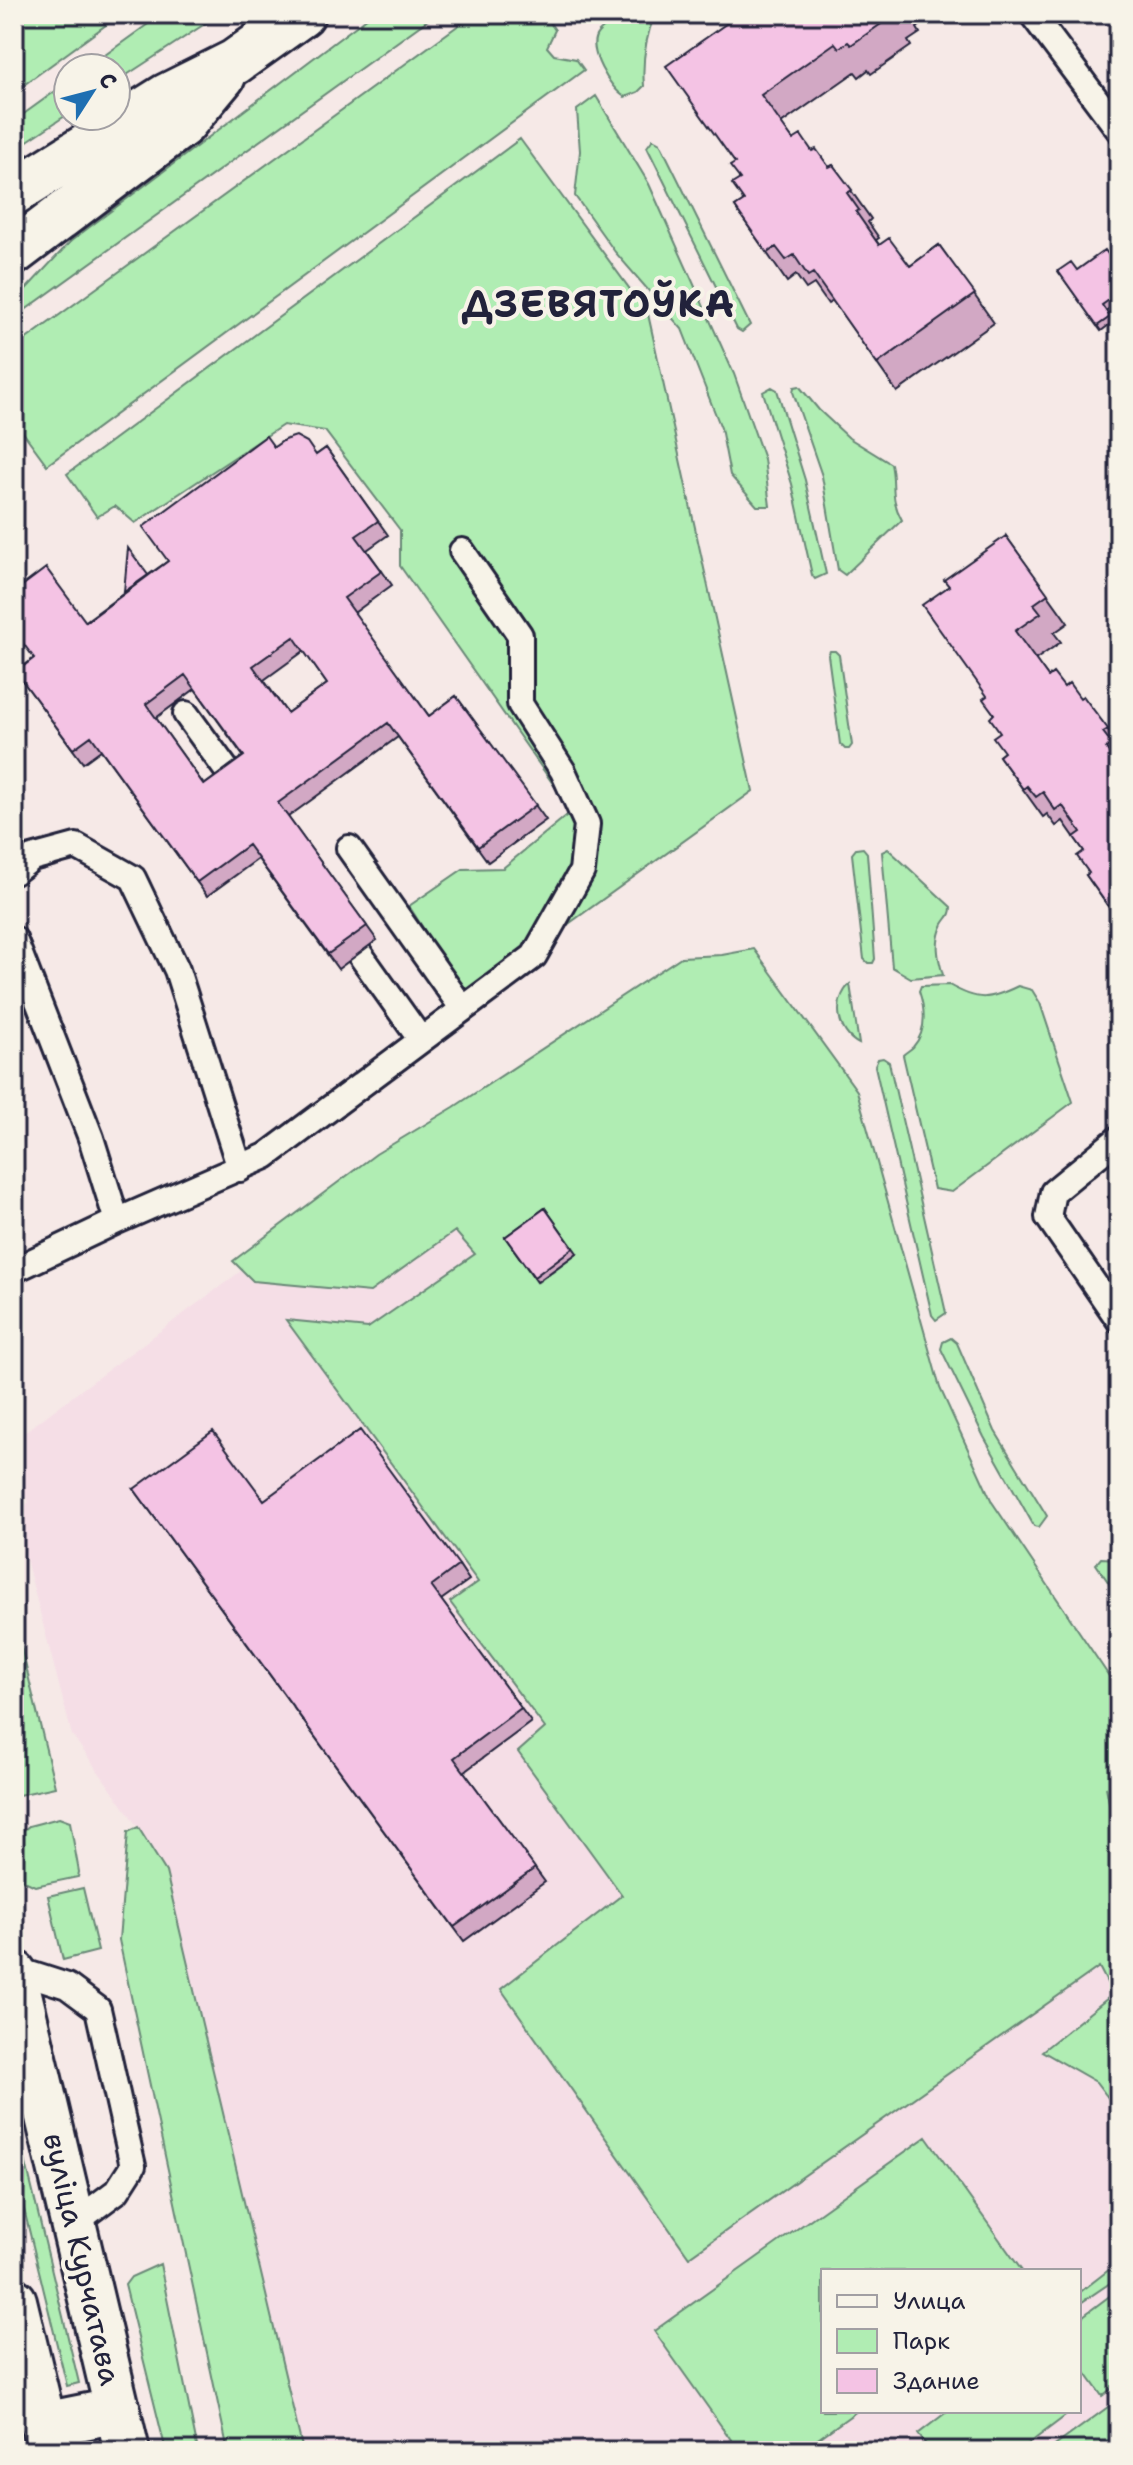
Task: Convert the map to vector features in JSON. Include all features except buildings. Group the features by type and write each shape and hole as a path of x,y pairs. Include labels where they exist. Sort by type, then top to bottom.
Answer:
{"main road":[{"path":"14,192 167,96 235,62 302,14"},
{"path":"14,252 183,124 235,62"},
{"name":"вуліца Курчатава","path":"14,1971 123,2430"},
{"path":"14,2301 47,2438 123,2430"}],"lane":[{"path":"1032,14 1119,130"},
{"path":"14,1270 266,1156 534,956 582,871 587,824 563,771 520,704 520,635 462,551"},
{"path":"186,714 236,783"},
{"path":"14,872 32,858 76,846 133,878 177,970 240,1169"},
{"path":"349,848 463,1009"},
{"path":"14,939 91,1138 117,1221"},
{"path":"359,953 421,1040"},
{"path":"1119,1138 1053,1192 1048,1217 1119,1320"},
{"path":"14,1971 67,1986 98,2009 133,2166 117,2191 74,2223"}],"shaded area":[{"path":"394,1157 451,1165 950,1491 1085,1685 1119,1843 1119,2399 1048,2451 303,2451 166,1872 72,1735 14,1513 29,1502 14,1477 14,1440"}],"green space":[{"path":"14,14 121,14 69,52 52,52 52,64 14,92"},
{"path":"162,14 220,14 132,72 132,52 109,52"},
{"path":"372,14 436,14 14,318 14,302 71,241"},
{"path":"474,14 544,14 555,30 547,47 554,55 576,59 584,70 47,465 14,420 14,348"},
{"path":"623,14 655,14 645,49 644,86 625,97 607,78 595,48 598,33"},
{"path":"52,94 52,125 14,150 14,121"},
{"path":"596,96 649,184 734,374 764,459 770,506 757,506 730,475 721,428 682,329 615,252 575,196 580,151 577,110"},
{"path":"520,139 648,314 753,791 467,997 409,906 463,869 503,868 572,811 400,566 400,530 325,431 283,425 135,523 115,506 97,517 67,474"},
{"path":"653,139 660,143 750,325 742,332 737,329 647,147"},
{"path":"799,386 849,438 891,464 894,498 902,520 845,575 838,570 822,476 793,392 794,387"},
{"path":"772,387 777,390 805,480 826,574 815,579 792,484 763,392"},
{"path":"830,651 839,655 852,745 849,749 840,744 828,655"},
{"path":"863,848 867,853 873,963 864,959 852,854 856,849"},
{"path":"888,849 951,907 940,931 938,944 943,975 911,978 892,967 882,852"},
{"path":"754,949 857,1091 940,1388 992,1502 1119,1691 1119,1843 1106,1787 1119,1852 1119,2112 1096,2082 1042,2051 1113,1994 1099,1967 689,2257 501,1989 622,1895 518,1752 545,1728 450,1602 478,1582 286,1320 368,1328 475,1254 455,1231 370,1292 253,1281 233,1261 376,1154 454,1107 681,957 722,955","holes":["509,1242 577,1253 538,1282"]},
{"path":"850,984 859,1044 846,1032 840,1016 841,999"},
{"path":"949,985 984,997 1018,986 1032,990 1040,1003 1073,1102 952,1192 934,1189 903,1055 918,1041 923,1027 921,986"},
{"path":"878,1059 889,1062 946,1313 936,1320 932,1315 875,1066"},
{"path":"951,1338 957,1343 995,1431 1047,1516 1039,1527 1034,1526 984,1437 941,1349 943,1342"},
{"path":"1101,1558 1119,1559 1119,1598 1096,1564"},
{"path":"14,1617 55,1787 14,1796"},
{"path":"59,1818 70,1822 78,1877 35,1886 20,1879 14,1838 29,1826"},
{"path":"138,1827 166,1872 303,2451 228,2451 119,1940 128,1832"},
{"path":"83,1888 98,1951 63,1960 48,1896"},
{"path":"14,2114 79,2383 67,2386 14,2168"},
{"path":"926,2137 1021,2269 821,2269 821,2413 854,2413 801,2451 739,2451 654,2331"},
{"path":"1119,2262 1119,2277 1081,2303 1081,2291"},
{"path":"160,2264 198,2451 166,2451 125,2285 131,2277"},
{"path":"1119,2289 1119,2383 1102,2396 1081,2367 1081,2318"},
{"path":"1119,2399 1119,2451 1048,2451"},
{"path":"945,2413 1069,2413 1019,2451 931,2451 918,2434"}],"district":[{"name":"ДЗЕВЯТОЎКА","path":"599,304"}]}
